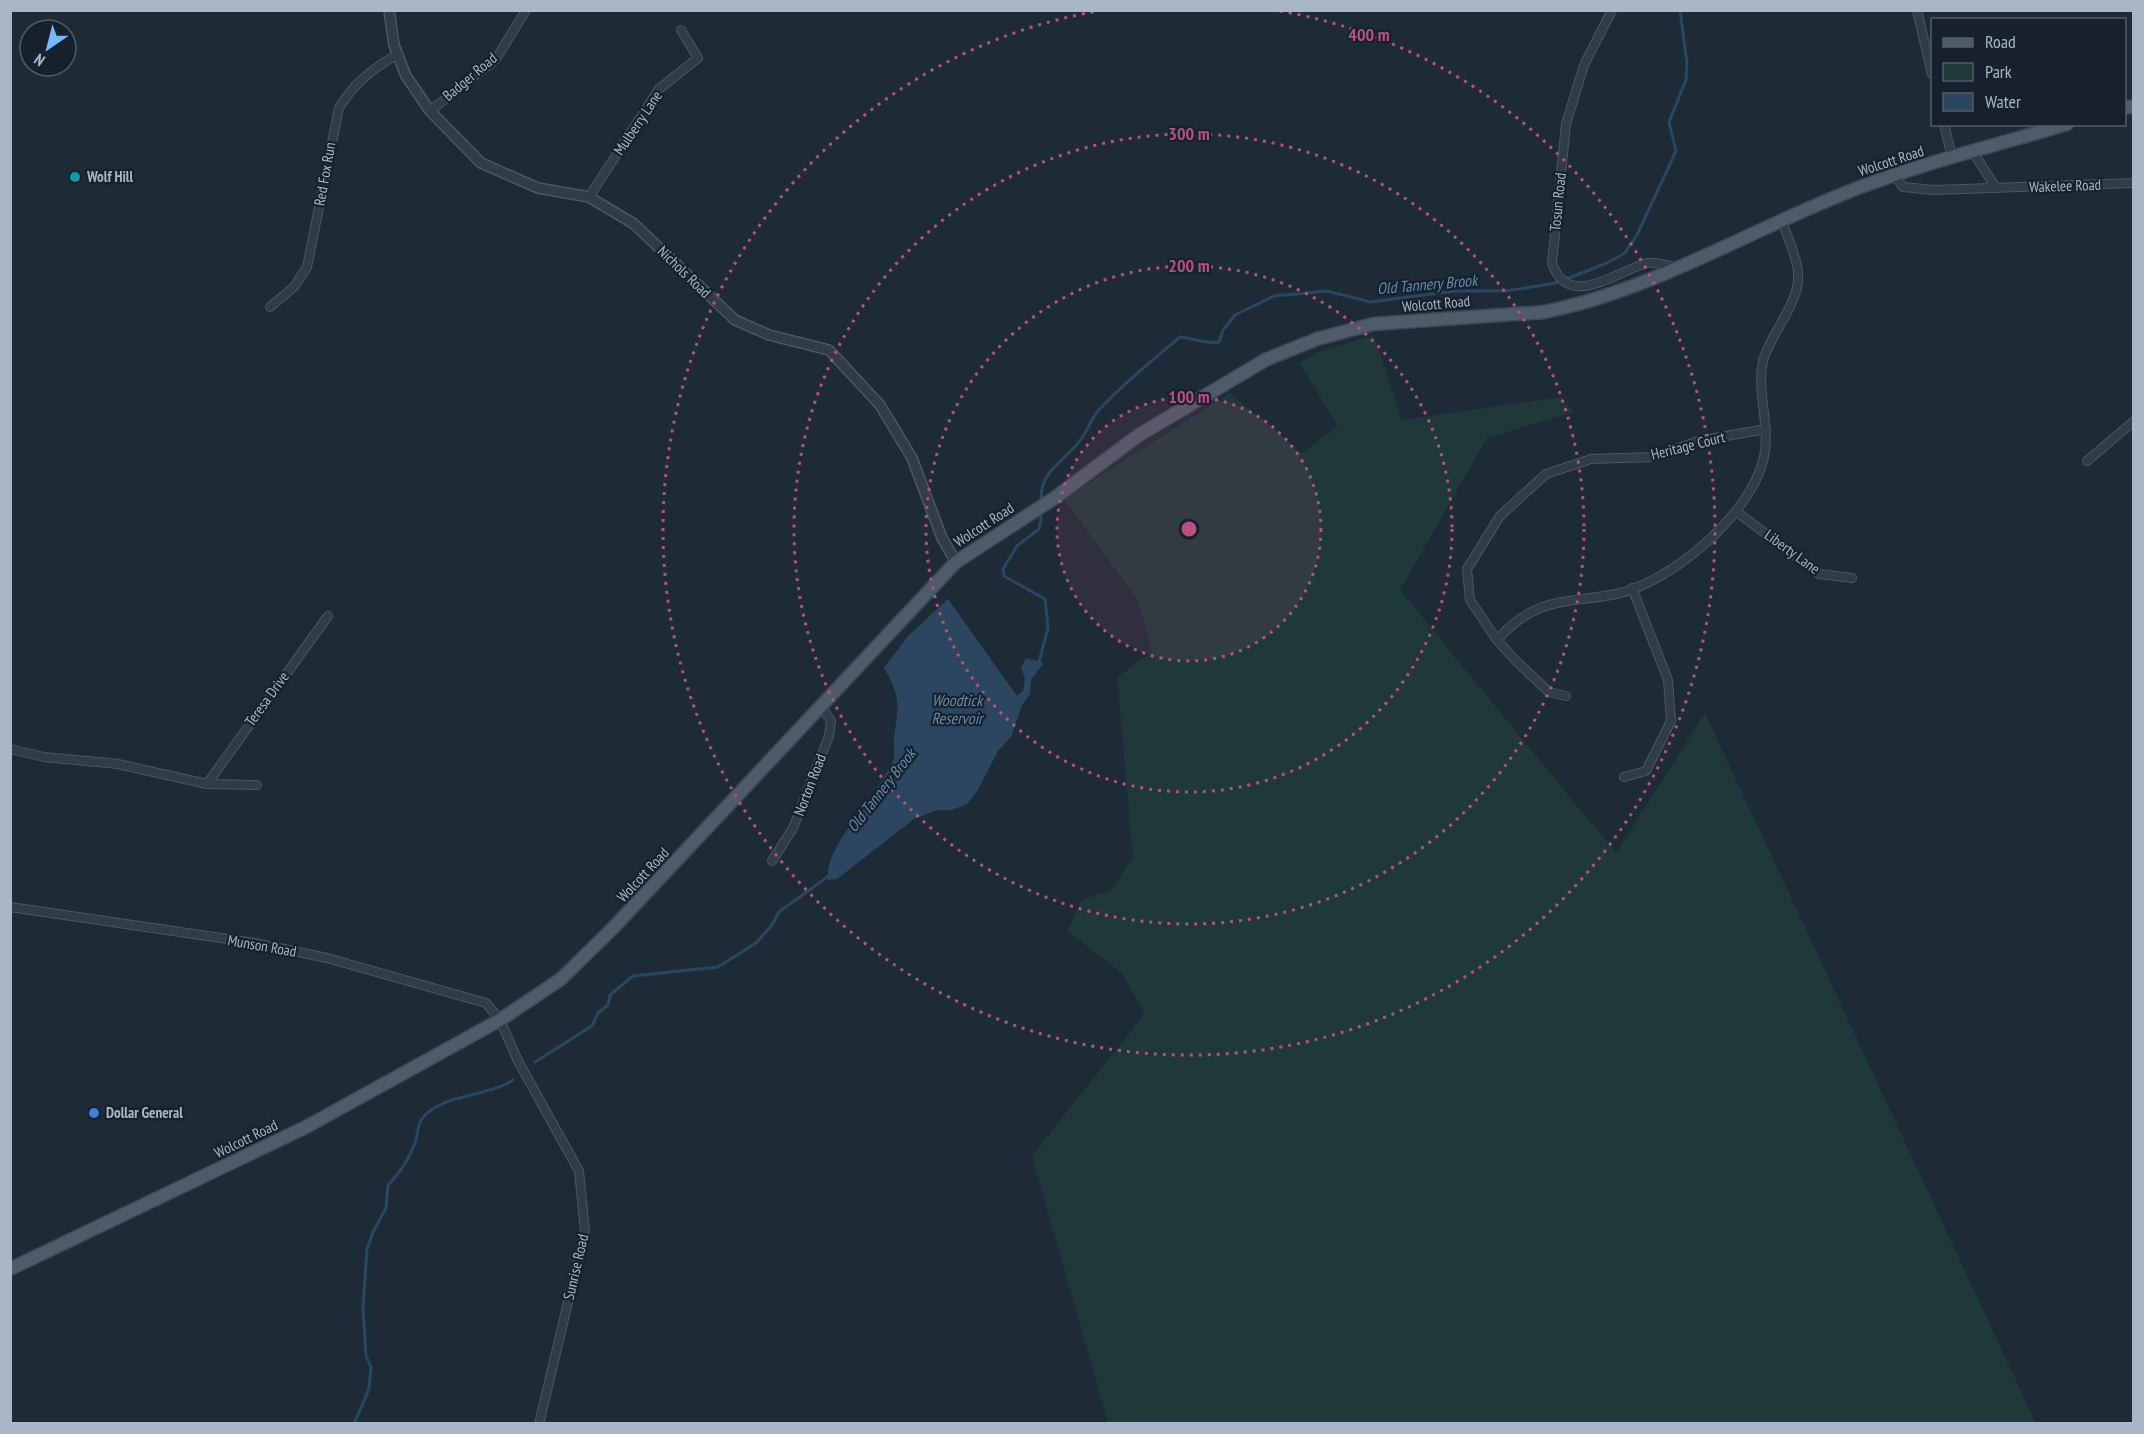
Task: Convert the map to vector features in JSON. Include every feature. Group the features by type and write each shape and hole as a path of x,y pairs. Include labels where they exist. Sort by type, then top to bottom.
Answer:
{"main road":[{"name":"Wolcott Road","path":"10,1269 306,1127 500,1020 561,979 607,935 956,562 1047,502 1142,433 1267,359 1317,339 1373,324 1544,312 1597,298 1858,188 1952,157 2060,126"}],"street":[{"name":"Nichols Road","path":"389,10 398,54 406,76 430,111 482,163 538,188 589,197 634,224 735,320 769,335 829,350 880,405 912,458 942,538 956,562"},
{"name":"Badger Road","path":"430,111 496,58 526,10"},
{"name":"Tosun Road","path":"1612,10 1584,64 1566,124 1552,263 1555,272 1569,285 1593,285 1649,262 1675,267"},
{"path":"1917,10 1931,70"},
{"name":"Mulberry Lane","path":"589,197 659,89 698,58 681,30"},
{"name":"Red Fox Run","path":"270,307 294,286 307,267 339,108 359,81 373,68 398,54"},
{"path":"1944,126 1952,157"},
{"path":"1973,152 1996,188"},
{"name":"Wakelee Road","path":"1895,176 1903,187 1934,190 2133,183"},
{"path":"1497,640 1514,622 1547,604 1618,594 1655,578 1711,540 1737,512 1752,489 1763,461 1766,429 1761,393 1764,360 1792,301 1799,274 1782,221"},
{"path":"2087,461 2133,422"},
{"name":"Heritage Court","path":"1566,696 1549,692 1497,640 1470,600 1467,569 1500,516 1545,474 1591,459 1653,457 1698,441 1766,429"},
{"name":"Liberty Lane","path":"1737,512 1819,574 1852,578"},
{"path":"1624,777 1646,771 1671,721 1668,680 1632,588"},
{"name":"Teresa Drive","path":"207,784 328,616"},
{"name":"Norton Road","path":"772,861 793,828 829,736 831,721 820,706"},
{"path":"10,750 44,757 118,764 207,784 257,785"},
{"name":"Munson Road","path":"10,907 255,943 327,958 486,1003 500,1020"},
{"name":"Sunrise Road","path":"500,1020 518,1061 579,1171 584,1211 585,1231 539,1424"}],"green space":[{"path":"1374,335 1402,420 1561,397 1574,412 1487,438 1400,590 1616,853 1705,713 2036,1423 1108,1423 1032,1156 1144,1014 1123,974 1067,931 1082,900 1111,890 1133,857 1117,677 1152,652 1138,600 1064,499 1230,393 1302,453 1338,426 1299,363 1320,351"}],"water":[{"name":"Woodtick Reservoir","path":"948,599 1017,696 1023,691 1025,678 1021,668 1026,658 1043,664 1031,680 1030,694 1022,705 1011,737 998,751 978,790 967,804 952,810 937,810 914,819 837,879 828,880 834,852 894,759 897,703 894,688 884,668 908,636"}],"waterway":[{"name":"Old Tannery Brook","path":"1041,502 1044,482 1054,467 1075,447 1098,411 1127,382 1180,337 1210,343 1219,342 1223,330 1235,315 1274,296 1327,291 1370,302 1455,291 1506,291 1556,283 1607,263 1625,253 1637,235 1676,151 1669,122 1686,80 1687,63 1680,10"},
{"name":"Old Tannery Brook","path":"1039,662 1048,628 1045,599 1004,576 1003,569 1017,546 1039,529 1042,512"},
{"name":"Old Tannery Brook","path":"535,1062 592,1026 598,1013 608,1005 610,995 633,976 718,967 756,943 772,925 779,912 830,875"},
{"name":"Old Tannery Brook","path":"354,1424 369,1389 371,1367 366,1356 363,1308 367,1249 386,1208 388,1185 407,1160 415,1143 421,1120 429,1112 451,1100 491,1090 513,1080"}],"place":[{"name":"Wolf Hill","path":"75,177"},
{"name":"Dollar General","path":"94,1113"}]}
